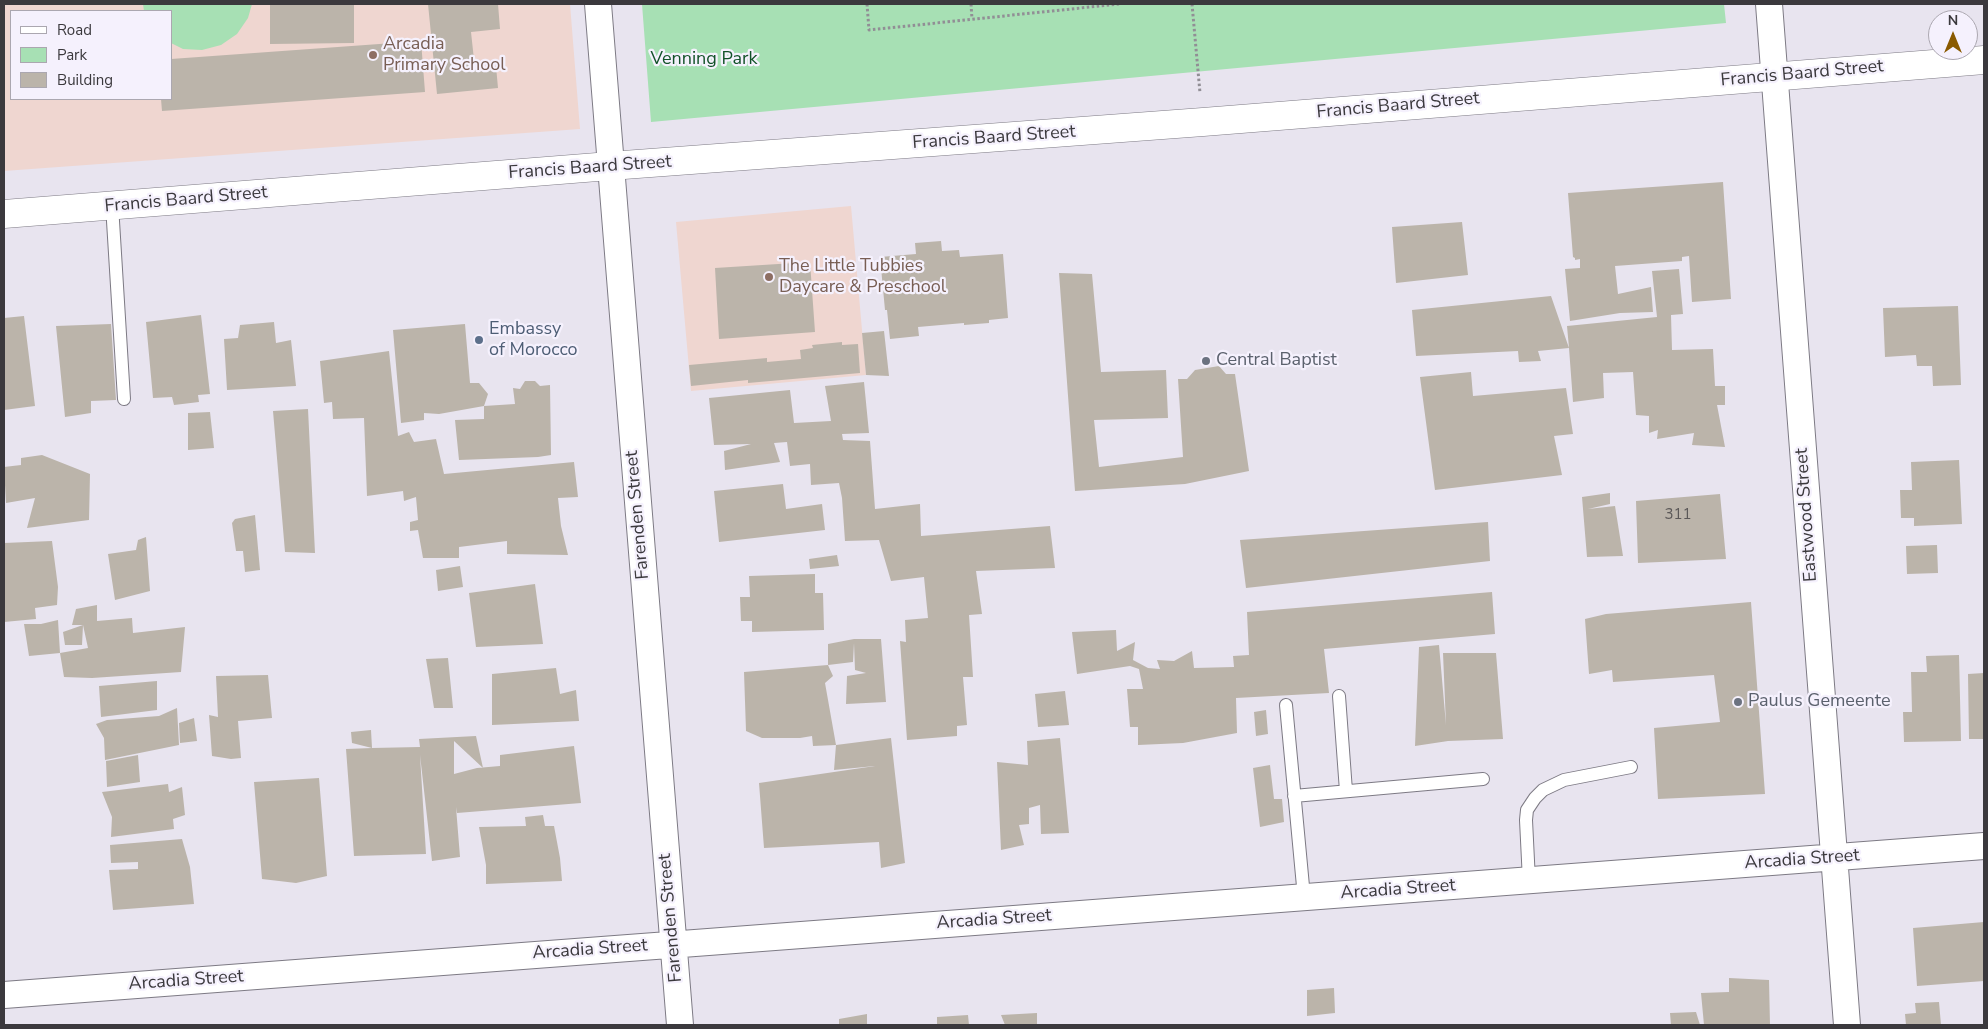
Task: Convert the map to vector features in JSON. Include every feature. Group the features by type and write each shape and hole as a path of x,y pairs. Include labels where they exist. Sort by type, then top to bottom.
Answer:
{"main road":[{"name":"Francis Baard Street","path":"4,214 1984,60"}],"street":[{"name":"Farenden Street","path":"598,4 680,1025"},
{"name":"Eastwood Street","path":"1769,4 1846,1025"},
{"name":"Arcadia Street","path":"4,995 1984,846"}],"lane":[{"path":"112,205 124,399"},
{"path":"1339,696 1346,791"},
{"path":"1286,705 1304,897"},
{"path":"1529,881 1526,820 1527,810 1535,798 1543,790 1564,780 1631,767"},
{"path":"1294,796 1483,779"}],"path":[{"path":"867,4 869,30 1118,4"},
{"path":"971,4 972,19"},
{"path":"1192,4 1202,122"}],"shaded area":[{"name":"Arcadia Primary School","path":"4,4 570,4 580,129 4,171"},
{"name":"The Little Tubbies Daycare & Preschool","path":"851,206 866,375 691,391 676,222"}],"green space":[{"path":"143,4 252,4 248,18 237,34 221,45 202,50 183,49 172,44 172,10 144,10"},
{"name":"Venning Park","path":"642,4 1724,4 1726,23 651,122"}],"building":[{"path":"270,4 354,4 354,43 270,44"},
{"path":"428,4 498,4 500,29 471,32 475,69 496,66 498,88 437,94"},
{"path":"421,41 425,92 162,111 161,100 172,100 172,59"},
{"path":"1723,182 1731,299 1692,302 1689,256 1682,257 1682,261 1615,266 1618,294 1651,287 1653,312 1620,313 1570,321 1565,269 1580,268 1580,259 1575,260 1573,257 1568,193"},
{"path":"1462,222 1468,275 1396,283 1392,227"},
{"path":"941,241 942,251 959,250 960,257 1003,254 1008,318 989,320 989,323 918,327 919,336 890,339 880,257 916,254 915,243"},
{"path":"810,262 815,332 719,339 715,268"},
{"path":"1679,269 1683,314 1671,315 1672,350 1713,349 1715,386 1725,386 1725,405 1717,405 1725,447 1692,445 1694,433 1657,439 1658,430 1649,433 1649,416 1636,415 1633,372 1603,373 1604,398 1573,402 1567,326 1657,317 1652,271"},
{"path":"1059,273 1092,274 1101,372 1166,370 1168,418 1094,420 1099,467 1183,457 1178,379 1187,379 1195,370 1219,366 1226,374 1235,374 1249,471 1185,484 1075,491"},
{"path":"1551,296 1569,348 1538,351 1541,361 1519,362 1518,351 1416,356 1412,310"},
{"path":"1958,306 1961,385 1933,386 1932,366 1917,366 1916,355 1885,357 1883,308"},
{"path":"201,315 210,394 198,395 199,402 174,405 172,397 153,398 146,322"},
{"path":"24,316 35,406 4,410 4,318"},
{"path":"274,322 276,343 291,340 296,386 227,390 224,339 238,338 240,325"},
{"path":"111,324 116,400 91,401 91,413 65,417 56,326"},
{"path":"465,324 470,383 479,383 488,394 484,406 439,414 424,413 424,420 401,423 393,330"},
{"path":"884,331 889,376 866,375 862,333"},
{"path":"842,342 842,345 858,344 860,373 748,383 748,380 691,386 689,365 767,358 767,362 801,359 800,350 813,348 812,345"},
{"path":"389,351 398,436 409,432 414,442 436,439 444,474 574,462 578,497 558,498 561,526 568,555 507,554 507,541 459,547 459,558 423,558 418,530 410,531 410,522 418,520 416,497 404,501 403,491 367,496 364,418 333,419 332,402 324,403 320,361"},
{"path":"1471,372 1473,396 1566,388 1573,434 1554,436 1562,475 1435,490 1420,377"},
{"path":"525,381 535,381 540,386 550,385 551,455 459,460 455,420 484,419 484,406 515,404 513,388 520,389"},
{"path":"864,382 869,433 842,434 843,440 870,441 875,509 920,504 921,536 1050,526 1055,568 976,571 982,614 969,615 973,677 963,677 967,725 957,726 957,736 907,740 900,641 906,642 905,620 928,618 924,577 891,581 879,540 845,541 839,483 811,485 810,464 790,466 787,442 774,443 780,462 725,470 724,451 751,444 714,445 709,398 790,390 794,423 831,421 825,386"},
{"path":"308,409 315,553 285,552 273,411"},
{"path":"210,412 214,448 188,450 188,413"},
{"path":"42,455 90,474 89,520 27,528 35,498 6,503 4,467 21,465 21,458"},
{"path":"1959,460 1962,524 1914,526 1914,518 1901,518 1900,490 1912,490 1911,462"},
{"path":"783,484 786,509 822,504 825,530 719,542 714,491"},
{"path":"1610,493 1610,504 1588,509 1615,506 1623,556 1587,557 1582,497"},
{"path":"1720,494 1726,559 1638,563 1636,501"},
{"path":"255,515 260,570 245,572 243,551 236,551 232,523 235,519"},
{"path":"1488,522 1490,561 1246,588 1240,540"},
{"path":"146,537 150,591 115,600 108,554 136,550 138,540"},
{"path":"52,541 58,587 57,605 35,608 36,619 4,622 4,543"},
{"path":"1937,545 1938,573 1907,574 1906,546"},
{"path":"837,555 839,566 810,569 809,559"},
{"path":"460,566 463,587 438,591 436,570"},
{"path":"815,574 815,593 823,593 824,630 752,632 752,621 741,621 740,597 750,597 749,576"},
{"path":"535,584 543,644 476,647 469,593"},
{"path":"1492,592 1495,634 1324,649 1329,693 1236,698 1237,733 1183,743 1138,745 1138,727 1130,727 1127,689 1143,689 1139,669 1130,666 1077,674 1072,632 1116,630 1117,651 1135,642 1133,660 1148,668 1160,669 1157,660 1174,661 1192,651 1194,668 1234,667 1233,656 1249,655 1247,612"},
{"name":"Paulus Gemeente","path":"1751,602 1765,794 1658,799 1654,728 1720,722 1714,675 1613,682 1612,670 1589,674 1585,619 1606,614"},
{"path":"97,605 97,621 132,618 133,633 185,627 181,672 92,678 64,677 60,653 88,648 83,625 72,625 76,609"},
{"path":"58,620 60,653 29,656 24,624 41,624"},
{"path":"83,625 82,645 65,645 63,632"},
{"path":"854,639 881,639 886,702 846,704 847,676 866,673 855,670 854,643 853,662 828,665 828,644"},
{"path":"1439,645 1446,725 1443,653 1496,653 1503,739 1448,741 1415,746 1419,647"},
{"path":"1959,655 1961,741 1904,742 1903,712 1912,712 1911,672 1927,672 1926,656"},
{"path":"448,658 453,708 434,708 426,659"},
{"path":"828,665 833,676 825,683 836,745 813,746 812,736 800,738 762,738 746,731 744,672"},
{"path":"556,668 560,694 576,690 579,721 492,725 492,674"},
{"path":"1984,673 1984,739 1969,739 1968,674"},
{"path":"268,675 272,718 238,721 241,758 231,759 212,756 209,715 218,717 216,676"},
{"path":"157,681 157,710 101,717 99,686"},
{"path":"1065,691 1069,725 1038,727 1035,694"},
{"path":"177,708 179,745 105,760 104,738 96,724 107,720 159,716"},
{"path":"1266,710 1268,734 1256,736 1254,712"},
{"path":"194,718 197,741 180,743 179,723"},
{"path":"371,730 372,748 352,743 351,732"},
{"path":"476,736 483,767 500,766 500,755 574,746 581,803 457,813 456,807 460,857 432,861 420,755 426,854 354,856 346,749 420,747 419,739","holes":["454,741 482,768 454,774"]},
{"path":"891,738 905,863 881,868 879,842 764,848 759,783 875,766 834,770 836,745"},
{"path":"1060,738 1069,833 1041,834 1040,805 1029,808 1029,824 1019,825 1024,845 1001,850 997,762 1028,765 1027,741"},
{"path":"138,755 140,782 107,787 106,761"},
{"path":"1270,765 1274,799 1282,799 1284,822 1260,827 1253,768"},
{"path":"319,778 327,876 296,883 262,879 254,782"},
{"path":"168,784 169,792 182,787 185,815 173,819 174,829 111,837 112,817 102,792"},
{"path":"543,815 545,826 554,826 562,881 486,884 486,865 479,827 526,826 525,817"},
{"path":"182,839 190,867 194,904 113,910 109,870 138,869 138,862 111,863 110,845"},
{"path":"1984,922 1984,981 1917,986 1913,928"},
{"path":"1729,978 1769,980 1770,1025 1704,1025 1701,993 1729,992"},
{"path":"1334,988 1335,1013 1307,1016 1307,990"},
{"path":"1939,1002 1941,1025 1906,1025 1905,1014 1916,1013 1915,1003"},
{"path":"1696,1012 1700,1025 1671,1025 1670,1013"},
{"path":"1037,1013 1037,1025 1005,1025 1001,1015"},
{"path":"867,1014 867,1025 839,1025 839,1019"},
{"path":"968,1015 969,1025 937,1025 937,1017"}],"place":[{"name":"Arcadia Primary School","path":"373,55"},
{"name":"The Little Tubbies Daycare & Preschool","path":"769,277"},
{"name":"Embassy of Morocco","path":"479,340"},
{"name":"Central Baptist","path":"1206,361"},
{"name":"Paulus Gemeente","path":"1738,702"}]}
